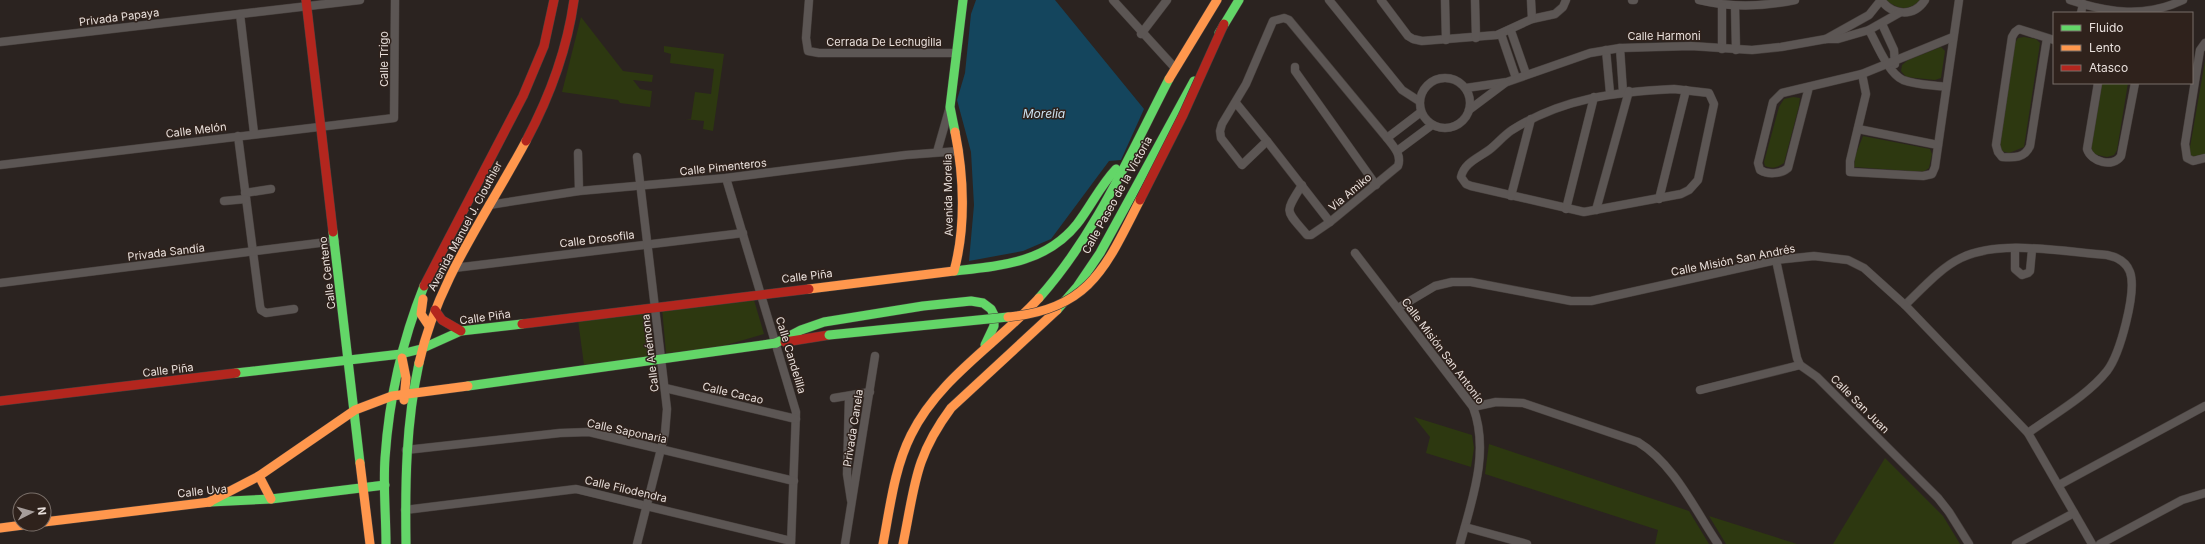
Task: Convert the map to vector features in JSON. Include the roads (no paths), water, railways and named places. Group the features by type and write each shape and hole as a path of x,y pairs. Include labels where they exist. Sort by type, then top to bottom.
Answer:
{"main road":[{"name":"Avenida Manuel J. Clouthier","path":"386,544 385,485 388,428 392,396 410,321 428,277 523,96 544,46 554,0"},
{"name":"Avenida Manuel J. Clouthier","path":"406,544 404,487 408,392 421,349 435,310 454,268 532,130 547,99 561,62 574,0"},
{"name":"Avenida Morelia","path":"954,271 960,249 962,184 959,151 950,107 963,0"},
{"name":"Calle Paseo de la Victoria","path":"883,544 896,478 905,449 918,423 934,402 981,353 1046,291 1073,256 1128,160 1175,68 1217,0"},
{"name":"Calle Paseo de la Victoria","path":"903,544 916,473 926,445 938,424 951,408 1051,317 1076,287 1100,253 1224,24 1239,0"},
{"name":"Calle Centeno","path":"306,3 355,410 362,487 370,544"},
{"path":"209,502 259,476 355,410 392,396 408,392 829,335 1031,315 1068,301 1085,289 1101,272 1116,247 1192,98 1224,24"},
{"name":"Calle Piña","path":"0,402 401,354 421,349 461,331 1023,262 1052,248 1068,234 1108,179 1128,160"},
{"path":"428,277 421,314 429,326"},
{"path":"776,343 801,330 824,322 923,306 971,301 983,302 991,309 994,315 994,326 981,353"},
{"path":"435,310 442,320 461,331"},
{"path":"401,354 405,365 408,392 399,459 404,487"},
{"path":"259,476 271,499"},
{"name":"Calle Uva","path":"52,521 209,502 271,499 385,485"},
{"path":"0,528 12,526"}],"street":[{"name":"Privada Papaya","path":"0,42 240,14 306,3 360,0"},
{"name":"Calle Trigo","path":"394,118 395,0"},
{"name":"Cerrada De Lechugilla","path":"808,0 806,46 808,51 813,53 956,53"},
{"path":"1113,0 1141,34 1175,68"},
{"path":"1141,34 1167,0"},
{"path":"1329,0 1402,90 1419,101"},
{"path":"1381,0 1413,39 1446,40 1476,38 1501,34 1532,19 1555,14 1563,7 1566,0"},
{"path":"1388,0 1389,11"},
{"path":"1445,0 1446,40"},
{"path":"1475,0 1476,38"},
{"path":"1531,0 1532,19"},
{"path":"1699,0 1735,6 1795,0"},
{"path":"1881,0 1888,8 1899,13"},
{"name":"Calle Harmoni","path":"1826,39 1869,15 1881,0"},
{"name":"Calle Harmoni","path":"1469,110 1507,82 1526,74 1590,53 1620,48 1691,46 1736,50 1781,47 1826,39 1838,39 1869,30 1899,13 1916,10 1925,0"},
{"path":"1862,74 1866,94 1849,169 1853,173 1929,175 1935,167 1959,0"},
{"path":"2070,0 2083,4 2094,10 2124,12 2137,12 2169,6 2183,0"},
{"path":"1717,3 1722,49"},
{"path":"2081,12 2083,4"},
{"path":"1735,6 1736,50"},
{"path":"240,14 254,133"},
{"path":"1267,141 1242,165 1221,138 1220,131 1222,124 1236,103 1273,21 1284,18 1289,20 1397,151 1432,125"},
{"path":"1882,24 1894,50 1894,71"},
{"path":"2019,29 2051,39 2030,146 2027,152 2022,155 2002,156 1998,152 1996,144 2012,37 2019,29"},
{"path":"1511,30 1526,74"},
{"path":"1869,30 1886,63 1897,76 1906,81 1946,87"},
{"path":"1501,34 1516,78"},
{"path":"1809,87 1788,168 1780,173 1763,173 1760,170 1758,163 1773,102 1782,93 1862,74 1953,37"},
{"path":"2205,43 2202,51 2185,144 2187,158 2193,161 2205,158"},
{"path":"1596,210 1626,91 1620,48"},
{"path":"1606,50 1610,93"},
{"path":"1295,68 1295,71 1376,184"},
{"path":"1441,78 1452,78 1466,88 1470,99 1469,110 1464,120 1454,126 1443,128 1432,125 1421,112 1419,101 1426,86 1441,78"},
{"name":"Calle Harmoni","path":"1466,88 1507,82"},
{"path":"2098,84 2087,149 2089,156 2095,160 2112,162 2118,161 2121,156 2135,84"},
{"path":"1659,199 1686,90"},
{"path":"1686,90 1709,93 1713,99 1713,111 1698,180 1689,190 1659,199 1584,212 1511,196 1466,184 1461,177 1465,166 1483,154 1511,131 1531,119 1573,102 1610,93 1626,91 1686,90"},
{"path":"1566,209 1594,97"},
{"path":"1236,103 1330,222"},
{"path":"938,152 950,107"},
{"path":"1387,138 1421,112"},
{"name":"Calle Melón","path":"0,165 254,133 394,118"},
{"path":"1511,196 1531,119"},
{"path":"1858,130 1938,145"},
{"path":"238,136 246,196 251,252 261,310 266,313 294,309"},
{"name":"Calle Pimenteros","path":"489,205 579,191 726,178 938,152 959,151"},
{"name":"Via Amiko","path":"1302,185 1288,206 1289,211 1307,235 1311,235 1330,222 1398,166 1399,162 1397,151"},
{"path":"578,152 579,191"},
{"name":"Calle Anémona","path":"637,158 665,388 667,421 637,544"},
{"name":"Calle Candelilla","path":"726,178 793,400 796,420 791,542"},
{"path":"224,201 271,189"},
{"name":"Calle Drosofila","path":"454,268 743,233"},
{"name":"Privada Sandía","path":"0,283 335,241"},
{"path":"2015,248 2015,270 2022,275 2028,274 2030,271 2032,250"},
{"path":"1905,305 1950,265 1961,258 1988,250 2015,248 2113,256 2125,263 2130,272 2132,284 2121,340 2107,370 2084,392 2028,433"},
{"name":"Calle Misión San Antonio","path":"1355,253 1473,407 1480,430 1481,447 1463,543"},
{"name":"Calle Misión San Andrés","path":"1398,308 1435,286 1452,282 1471,282 1571,301 1592,301 1776,260 1814,256 1848,260 1864,268 1905,305 2028,433 2059,484 2092,544"},
{"path":"1700,390 1800,365 1795,349 1776,260"},
{"name":"Privada Canela","path":"845,544 875,356"},
{"name":"Calle San Juan","path":"1800,365 1817,377 1933,493 1949,512 1969,544"},
{"name":"Calle Cacao","path":"665,388 796,420"},
{"path":"834,398 870,392"},
{"name":"Privada Canela","path":"849,396 847,474 852,504"},
{"path":"1473,407 1496,402 1523,403 1638,442 1652,450 1664,462 1718,544"},
{"path":"2059,484 2205,406"},
{"name":"Calle Saponaria","path":"406,450 576,432 602,435 794,481"},
{"name":"Calle Filodendra","path":"405,510 576,489 647,505 791,542"},
{"path":"2100,544 2182,500 2205,493"},
{"path":"2016,544 2074,513"},
{"path":"1465,528 1527,544"}],"water":[{"name":"Morelia","path":"976,0 1055,0 1144,109 1121,160 1109,161 1051,239 1023,251 969,261 974,205 971,152 957,100 965,73 971,14"}]}
